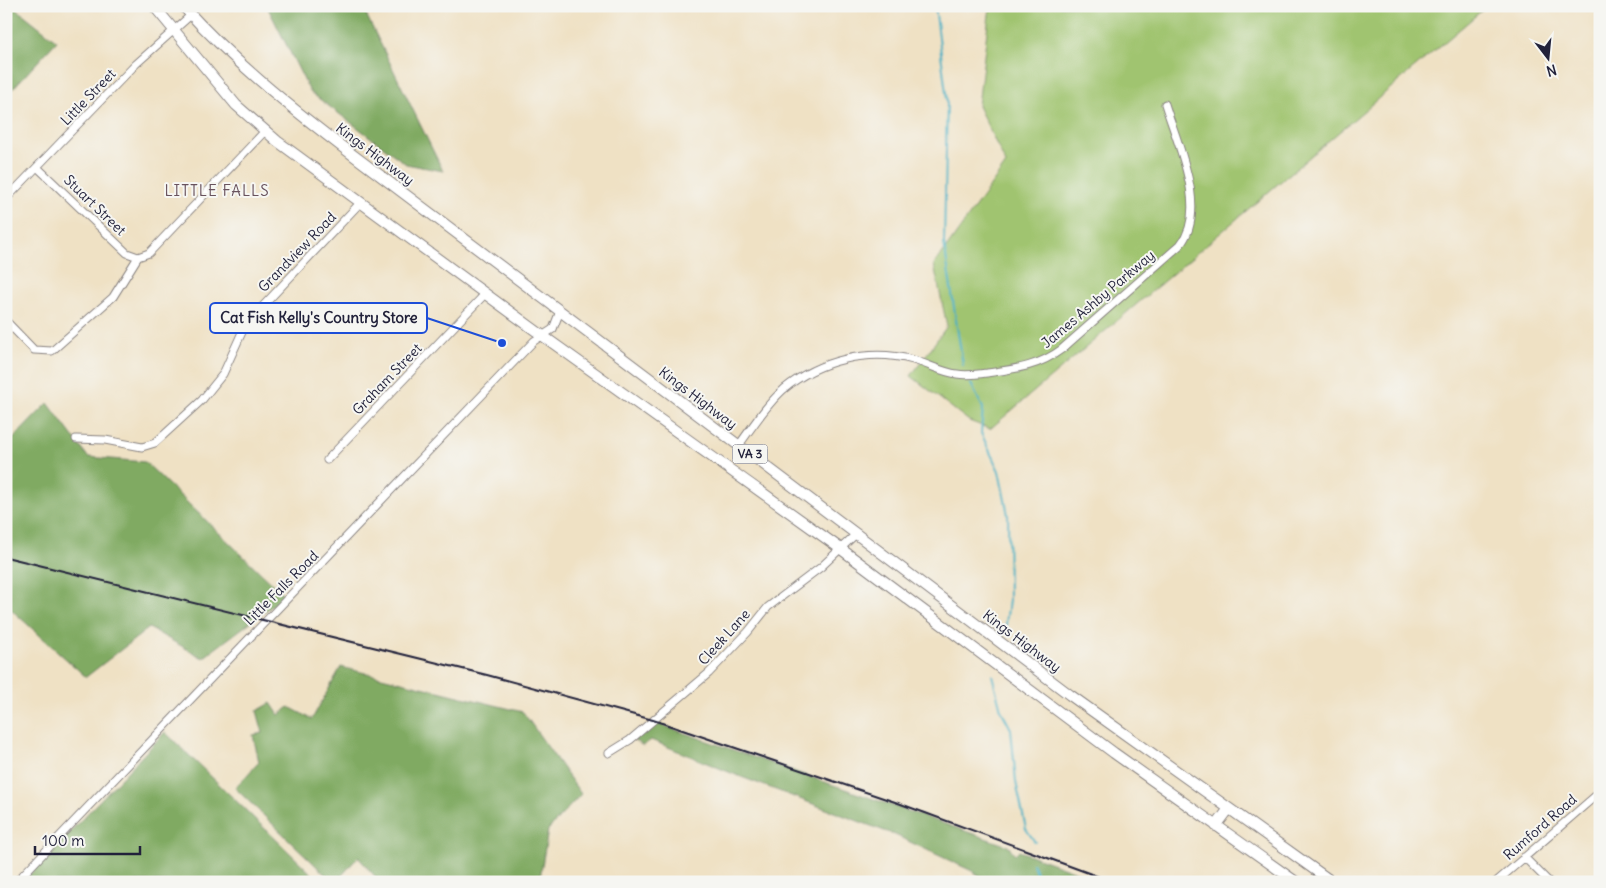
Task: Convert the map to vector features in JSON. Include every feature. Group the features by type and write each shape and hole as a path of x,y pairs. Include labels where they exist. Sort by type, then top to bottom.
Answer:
{"highway":[{"name":"VA 3","path":"154,6 230,99 265,131 485,294 841,549 1114,753 1296,882"},
{"name":"Kings Highway","path":"183,6 228,53 281,99 1070,695 1228,810 1332,882"},
{"path":"1216,826 1228,810"}],"street":[{"name":"Little Street","path":"6,200 136,64 191,15"},
{"name":"James Ashby Parkway","path":"739,446 765,409 784,390 809,372 837,361 868,356 886,356 914,360 949,373 967,375 1022,369 1043,361 1062,349 1180,246 1190,231 1193,214 1188,180 1165,104"},
{"path":"6,321 34,350 52,351 113,297 138,257 149,253 265,131"},
{"name":"Stuart Street","path":"37,167 127,253 138,257"},
{"name":"Grandview Road","path":"76,439 105,440 142,448 155,443 202,400 222,374 243,330 262,307 360,203"},
{"name":"Graham Street","path":"326,460 485,294"},
{"name":"Little Falls Road","path":"16,882 534,341 557,324 560,311"},
{"name":"Cleek Lane","path":"609,753 630,740 709,673 739,643 768,607 841,549 856,534"},
{"name":"Rumford Road","path":"1496,882 1599,794"},
{"path":"1524,857 1549,882"}],"green space":[{"path":"6,6 13,6 57,41 6,96"},
{"path":"267,6 362,6 443,171 406,164 310,92"},
{"path":"990,6 1487,6 990,429 969,421 911,376 947,326 934,265 1006,164 978,106"},
{"path":"48,403 88,457 145,462 285,596 203,658 149,628 86,677 6,605 6,446"},
{"path":"341,667 523,712 581,794 548,830 540,878 542,882 380,882 358,857 336,882 333,882 235,788 259,762 253,735 263,733 257,711 271,703 279,715 289,707 312,719"},
{"path":"656,723 1008,846 1015,854 1019,851 1104,882 989,882 972,871 895,835 736,775 651,740 643,746 634,740"},
{"path":"165,732 320,882 22,882"}],"waterway":[{"path":"935,6 947,101 944,243 963,365"},
{"path":"971,384 983,408 981,433 999,471 1008,515 1009,600 1006,624 1008,634"},
{"path":"992,675 1001,710 1011,729 1016,782 1026,829 1035,842"},
{"path":"1033,864 1039,882"}],"railway":[{"path":"6,557 487,675 653,720 898,803 1113,882"}],"place":[{"name":"Cat Fish Kelly's Country Store","path":"502,343"}],"district":[{"name":"LITTLE FALLS","path":"217,191"}]}
